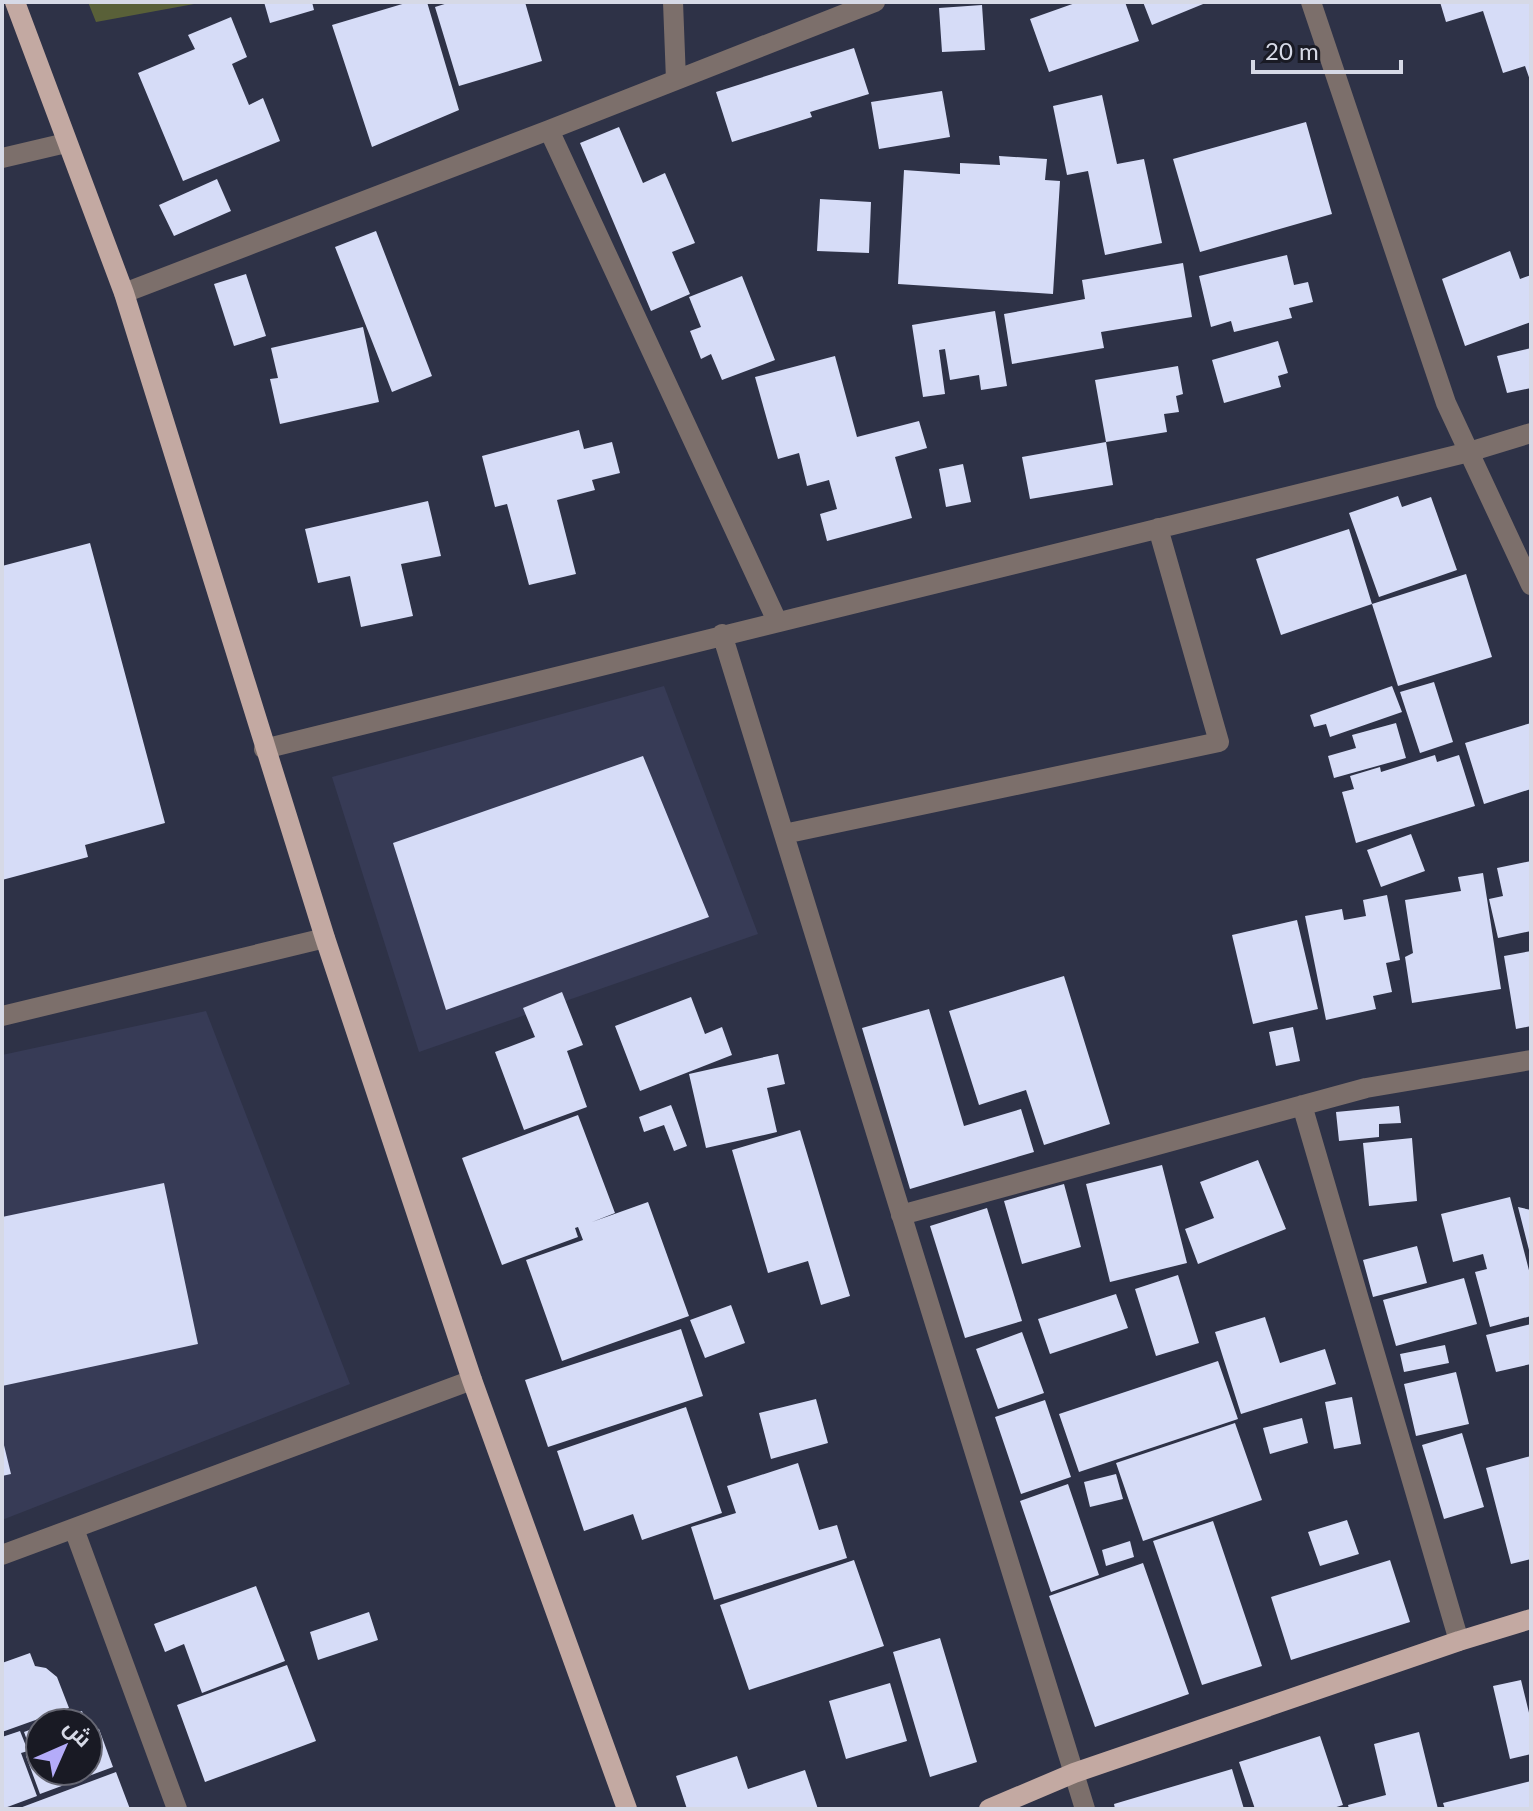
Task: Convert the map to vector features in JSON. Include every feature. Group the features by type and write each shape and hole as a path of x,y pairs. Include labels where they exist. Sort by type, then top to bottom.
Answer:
{"main road":[{"path":"15,2 124,293 325,938 472,1380 627,1809"},
{"path":"989,1809 1074,1773 1531,1619"}],"street":[{"path":"673,2 676,80"},
{"path":"124,293 875,2"},
{"path":"1311,2 1446,403 1531,585"},
{"path":"549,130 777,621"},
{"path":"2,158 66,143"},
{"path":"264,749 1469,452 1531,433"},
{"path":"784,834 1219,742 1158,528"},
{"path":"722,634 1085,1809"},
{"path":"2,1016 325,938"},
{"path":"901,1215 1366,1088 1531,1060"},
{"path":"1302,1105 1459,1641"},
{"path":"2,1555 472,1380"},
{"path":"74,1529 177,1809"}],"shaded area":[{"path":"664,686 758,934 419,1052 332,777"},
{"path":"206,1011 350,1384 2,1520 2,1055"}],"green space":[{"path":"88,2 205,2 96,22"}],"building":[{"path":"264,2 312,2 314,10 270,23"},
{"path":"409,2 427,2 459,110 372,147 332,25"},
{"path":"451,2 525,2 542,61 459,86 435,7"},
{"path":"1078,2 1125,2 1139,41 1049,72 1030,19"},
{"path":"1143,2 1208,2 1152,25"},
{"path":"1440,2 1531,2 1531,83 1525,66 1503,73 1483,11 1446,22"},
{"path":"982,5 985,50 942,52 939,8"},
{"path":"231,17 247,57 232,64 249,105 263,98 280,141 183,181 138,73 195,49 188,35"},
{"path":"854,48 869,94 810,112 812,117 732,142 716,92"},
{"path":"942,91 950,137 879,149 871,102"},
{"path":"1102,95 1117,164 1144,159 1162,243 1105,255 1088,171 1067,175 1053,106"},
{"path":"1306,122 1332,214 1200,252 1173,159"},
{"path":"619,127 643,183 665,173 695,243 672,252 690,294 651,311 580,143"},
{"path":"999,156 1047,159 1045,180 1060,181 1053,294 898,284 904,170 960,174 960,163 1000,165"},
{"path":"217,179 231,211 174,236 159,205"},
{"path":"820,199 871,202 869,253 817,251"},
{"path":"376,231 432,376 392,392 335,247"},
{"path":"1510,251 1520,279 1531,275 1531,322 1465,346 1442,279"},
{"path":"1287,255 1294,285 1308,282 1313,302 1289,308 1292,318 1234,332 1231,321 1211,327 1199,276"},
{"path":"1183,263 1192,317 1101,332 1104,348 1012,364 1004,314 1085,299 1082,280"},
{"path":"246,274 266,336 234,346 214,284"},
{"path":"742,276 775,360 722,380 711,354 701,359 690,331 701,327 689,297"},
{"path":"995,311 1007,386 981,390 979,375 950,380 945,349 939,350 945,394 923,397 912,325"},
{"path":"363,327 379,402 280,424 270,379 278,378 271,348"},
{"path":"1278,341 1288,373 1278,376 1281,387 1224,403 1212,360"},
{"path":"1531,348 1531,388 1507,393 1497,356"},
{"path":"835,356 857,437 919,421 927,448 895,457 912,518 827,541 820,514 837,509 829,480 807,486 799,453 778,459 755,377"},
{"path":"1178,366 1183,394 1176,396 1179,412 1164,414 1167,432 1106,442 1095,380"},
{"path":"579,430 584,449 612,442 620,473 592,480 595,490 557,500 576,574 529,585 507,504 495,507 482,456"},
{"path":"1106,442 1113,485 1030,499 1022,457"},
{"path":"963,464 971,502 946,507 939,469"},
{"path":"1398,496 1402,507 1431,497 1457,570 1379,597 1349,513"},
{"path":"428,501 441,556 401,564 413,616 361,627 350,576 318,583 305,529"},
{"path":"1349,529 1372,604 1281,635 1256,559"},
{"path":"90,543 165,823 85,845 88,857 2,880 2,566"},
{"path":"1466,574 1492,657 1398,686 1372,604"},
{"path":"1434,682 1453,742 1420,753 1400,692"},
{"path":"1392,686 1402,712 1330,737 1326,724 1314,727 1310,715"},
{"path":"1396,723 1406,758 1334,778 1328,756 1356,748 1352,735"},
{"path":"1531,723 1531,789 1484,804 1465,743"},
{"path":"1435,755 1437,762 1459,755 1475,806 1356,843 1342,792 1354,789 1350,776 1380,767 1381,772"},
{"path":"643,756 709,917 446,1010 393,843"},
{"path":"1411,834 1425,871 1381,887 1367,850"},
{"path":"1531,861 1531,931 1498,938 1489,899 1503,896 1497,868"},
{"path":"1483,873 1501,989 1412,1003 1405,957 1413,953 1405,900 1461,891 1458,877"},
{"path":"1387,895 1400,960 1386,963 1392,992 1373,996 1376,1009 1326,1020 1305,916 1342,909 1344,920 1366,916 1363,900"},
{"path":"1297,920 1318,1009 1253,1024 1232,935"},
{"path":"1531,951 1531,1026 1516,1029 1504,956"},
{"path":"1064,976 1110,1124 1044,1145 1026,1090 979,1105 949,1011"},
{"path":"562,992 583,1045 567,1051 587,1107 524,1130 495,1052 535,1037 523,1008"},
{"path":"691,997 705,1034 722,1027 732,1055 640,1091 615,1026"},
{"path":"929,1009 964,1126 1021,1109 1034,1152 910,1189 862,1028"},
{"path":"1293,1027 1300,1061 1276,1066 1269,1032"},
{"path":"778,1054 785,1084 767,1088 777,1132 706,1148 689,1074"},
{"path":"671,1105 687,1146 674,1151 664,1125 644,1132 639,1117"},
{"path":"1399,1106 1401,1123 1379,1124 1379,1137 1339,1141 1336,1112"},
{"path":"578,1115 615,1213 592,1222 648,1202 689,1316 562,1361 526,1260 583,1240 578,1227 575,1228 578,1237 502,1265 462,1158"},
{"path":"800,1130 850,1296 821,1305 808,1261 768,1273 732,1150"},
{"path":"1412,1138 1417,1201 1369,1206 1363,1143"},
{"path":"1258,1160 1286,1229 1198,1264 1185,1229 1214,1218 1200,1182"},
{"path":"1162,1165 1187,1263 1110,1282 1086,1184"},
{"path":"164,1183 198,1344 2,1386 2,1217"},
{"path":"1064,1184 1081,1247 1022,1264 1004,1201"},
{"path":"1510,1197 1531,1278 1531,1316 1490,1327 1475,1272 1487,1269 1483,1254 1453,1262 1441,1214"},
{"path":"1518,1207 1531,1210 1531,1254 1530,1254"},
{"path":"987,1208 1022,1321 965,1338 930,1226"},
{"path":"1417,1246 1427,1283 1373,1297 1363,1260"},
{"path":"1178,1275 1199,1343 1156,1356 1135,1289"},
{"path":"1464,1278 1477,1324 1396,1346 1383,1300"},
{"path":"1116,1294 1128,1328 1050,1354 1038,1319"},
{"path":"731,1305 745,1343 705,1358 690,1320"},
{"path":"1265,1317 1280,1363 1325,1349 1336,1384 1241,1414 1215,1332"},
{"path":"1531,1324 1531,1364 1496,1372 1486,1335"},
{"path":"681,1329 703,1396 548,1447 525,1380"},
{"path":"1022,1332 1044,1393 998,1409 976,1349"},
{"path":"1445,1345 1449,1363 1404,1372 1400,1354"},
{"path":"1218,1361 1238,1419 1079,1472 1059,1414"},
{"path":"1456,1372 1469,1424 1416,1436 1404,1384"},
{"path":"1352,1397 1361,1444 1334,1449 1325,1402"},
{"path":"816,1399 828,1443 771,1459 759,1413"},
{"path":"1045,1400 1071,1477 1021,1494 995,1417"},
{"path":"686,1407 722,1513 642,1540 633,1514 584,1531 557,1451"},
{"path":"1302,1418 1308,1443 1270,1454 1263,1428"},
{"path":"1235,1423 1262,1500 1143,1541 1116,1463"},
{"path":"1462,1433 1484,1507 1444,1519 1422,1445"},
{"path":"2,1437 11,1474 2,1476"},
{"path":"1531,1456 1531,1559 1511,1564 1486,1468"},
{"path":"798,1463 819,1530 837,1525 847,1558 714,1600 691,1527 736,1513 727,1486"},
{"path":"1116,1474 1123,1499 1090,1507 1084,1482"},
{"path":"1068,1484 1099,1575 1051,1592 1020,1501"},
{"path":"1347,1520 1359,1554 1320,1566 1308,1532"},
{"path":"1213,1521 1262,1666 1202,1685 1153,1541"},
{"path":"1130,1541 1134,1557 1106,1566 1102,1550"},
{"path":"854,1560 884,1646 749,1690 720,1605"},
{"path":"1390,1560 1410,1622 1291,1660 1271,1597"},
{"path":"1143,1563 1189,1694 1095,1727 1049,1596"},
{"path":"256,1586 285,1661 202,1693 184,1644 165,1652 154,1624"},
{"path":"369,1612 378,1640 318,1660 310,1632"},
{"path":"940,1638 977,1762 930,1777 893,1652"},
{"path":"30,1653 35,1666 46,1668 57,1677 69,1707 24,1707 24,1724 2,1732 2,1663"},
{"path":"287,1665 316,1741 205,1782 177,1705"},
{"path":"1521,1680 1531,1721 1531,1754 1510,1759 1493,1686"},
{"path":"890,1683 907,1741 846,1759 829,1701"},
{"path":"20,1731 24,1741 24,1752 21,1753 24,1787 34,1787 37,1796 2,1809 2,1737"},
{"path":"1419,1732 1438,1809 1349,1809 1348,1805 1386,1795 1374,1744"},
{"path":"1320,1736 1343,1805 1330,1809 1255,1809 1239,1762"},
{"path":"104,1743 113,1767 104,1770"},
{"path":"737,1756 748,1789 805,1770 818,1809 687,1809 676,1776"},
{"path":"1232,1769 1244,1809 1115,1809 1114,1804"},
{"path":"116,1772 130,1809 17,1809 76,1787 104,1787 104,1776"},
{"path":"1531,1781 1531,1809 1445,1809 1443,1803"},
{"path":"37,1787 59,1787 40,1794"}]}
